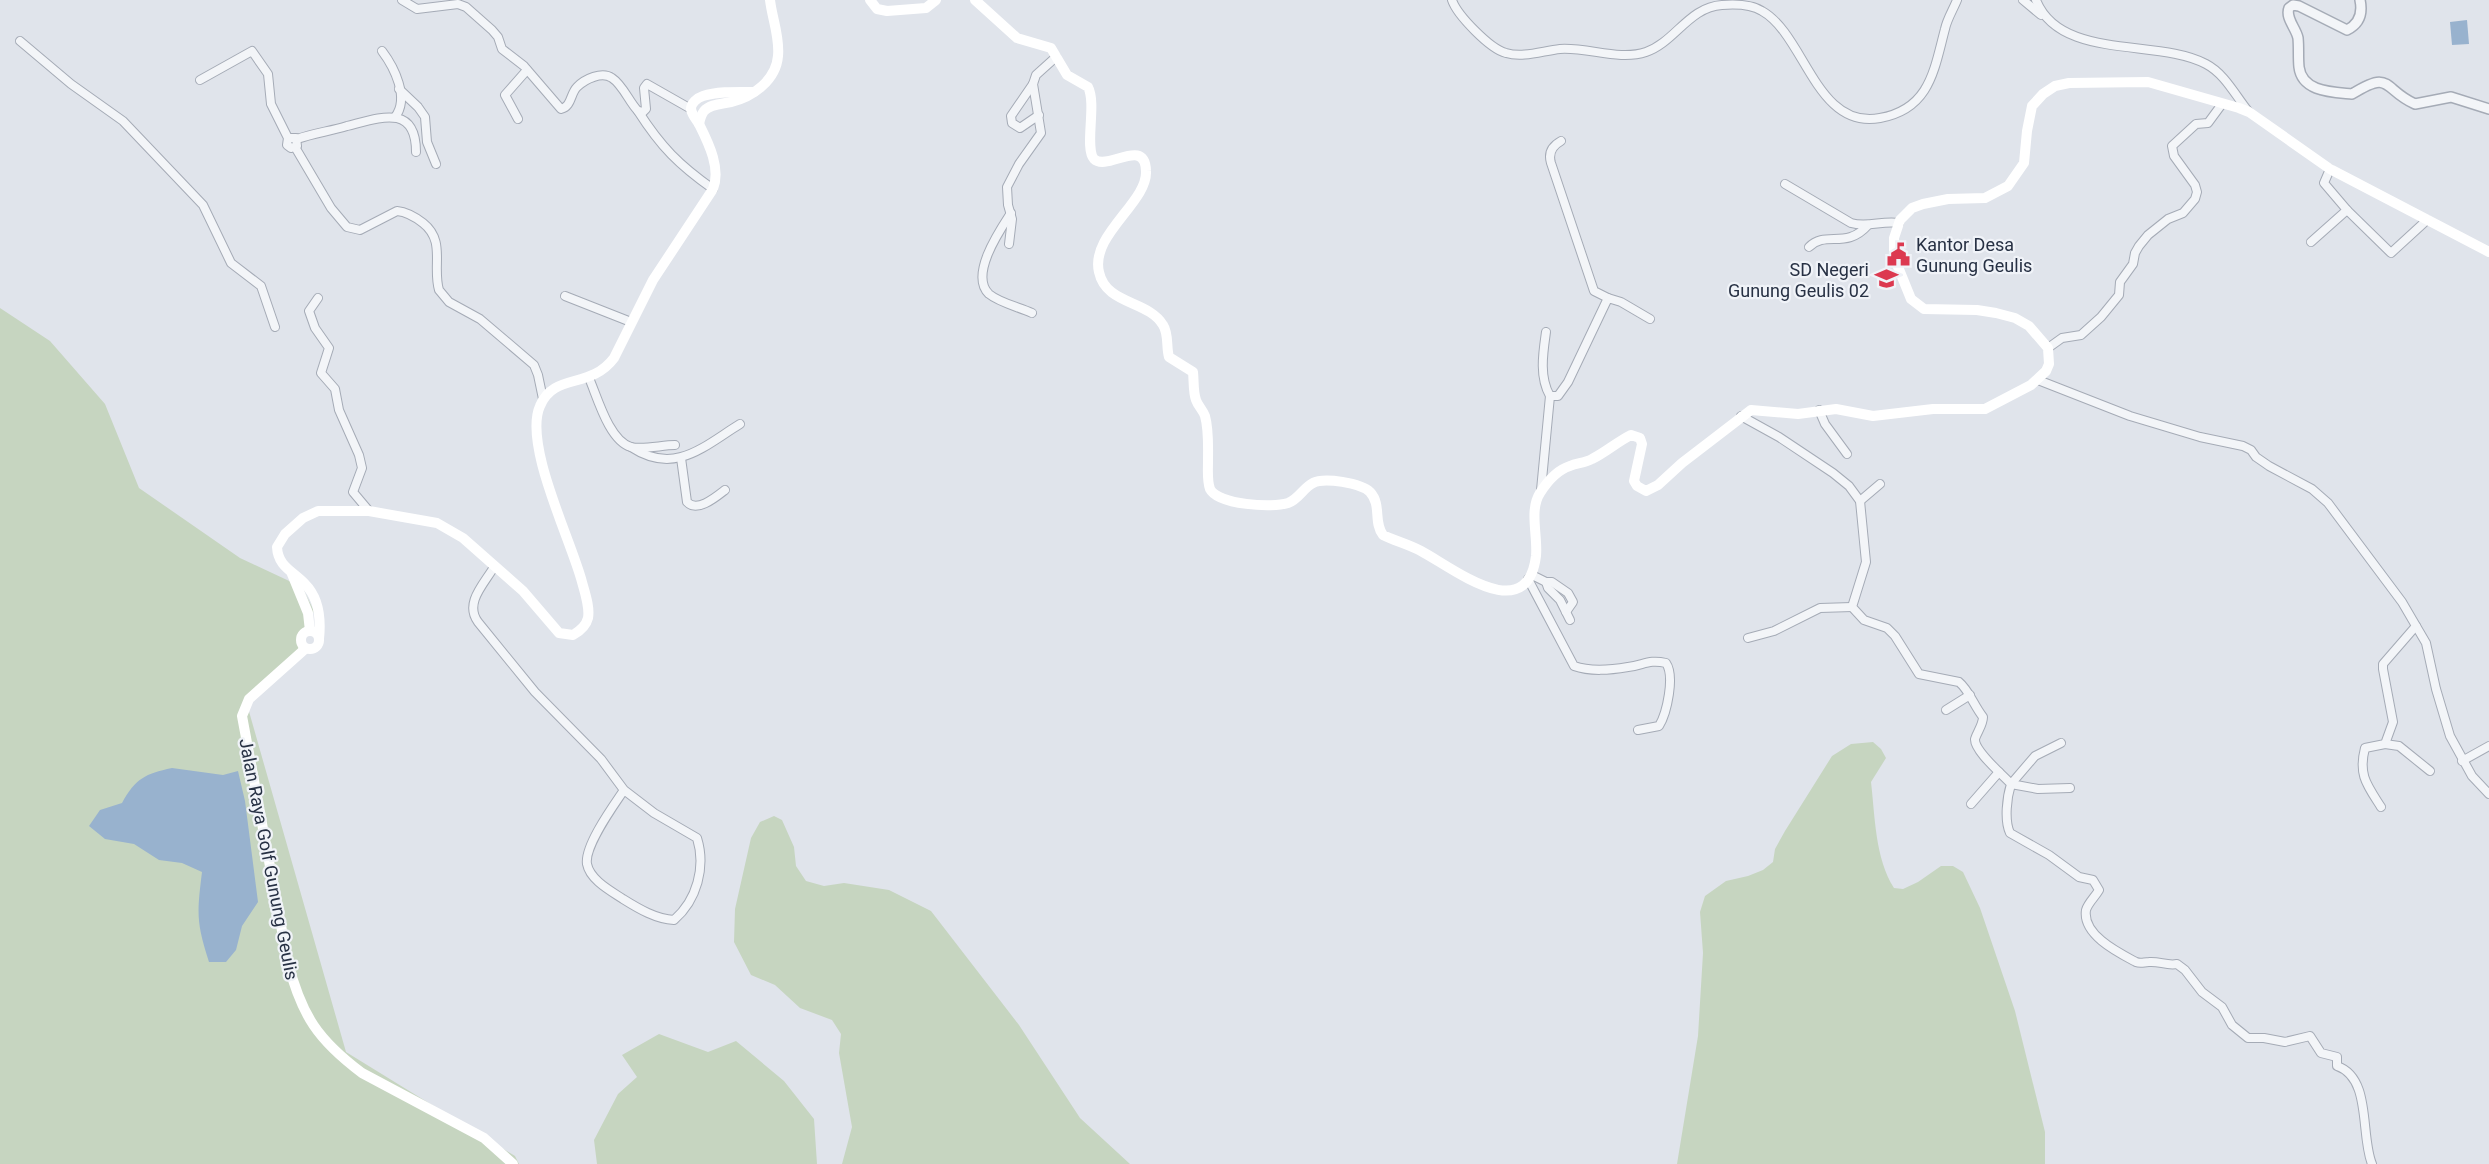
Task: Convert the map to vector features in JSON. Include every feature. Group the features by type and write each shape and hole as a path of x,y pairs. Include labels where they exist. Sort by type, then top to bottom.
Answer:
{"main road":[{"path":"699,124 706,109 745,98 770,77 777,66 779,53 770,0"},
{"path":"870,0 877,9 887,11 926,8 936,0"},
{"path":"975,0 1017,38 1032,44 1048,46 1067,75 1088,87 1090,91 1091,153 1094,158 1103,162 1131,154 1140,158 1145,164 1146,173 1143,185 1102,246 1098,270 1108,290 1159,320 1165,329 1169,357 1193,372 1195,397 1205,417 1209,487 1213,493 1220,498 1245,504 1274,505 1294,500 1311,484 1320,481 1357,485 1371,493 1378,506 1378,524 1383,535 1423,552 1488,588 1510,592 1530,577 1536,552 1535,506 1541,491 1564,468 1590,461 1631,435 1640,438 1642,444 1634,481 1642,490 1650,490 1742,416 1753,410 1794,414 1836,409 1873,416 1933,409 1985,409 2038,380 2048,368 2048,348 2029,326 2009,316 1977,310 1932,310 1917,304 1908,294 1894,257 1894,238 1899,223 1912,208 1948,199 1985,198 2008,186 2024,163 2032,106 2043,94 2055,87 2069,83 2148,82 2180,89 2249,112 2330,169 2489,252"},
{"path":"319,639 320,615 315,599 303,582 282,564 277,550 279,539 303,519 318,511 369,511 423,519 447,526 523,591 559,633 573,636 584,626 588,610 586,595 558,513 534,430 539,408 550,391 561,384 590,378 603,372 614,358 658,272 713,189 716,175 714,164 691,109 694,102 705,96 754,92"},
{"path":"292,574 308,612 310,631"},
{"path":"305,649 301,644 304,633 310,631 316,633 319,639"},
{"name":"Jalan Raya Golf Gunung Geulis","path":"319,639 315,648 305,649 249,699 242,716 288,963 296,994 307,1016 322,1037 362,1073 484,1138 513,1164"}],"street":[{"path":"402,0 417,9 458,4 466,7 498,36 502,49 548,91 561,109 568,104 578,86 598,75 605,75 617,82 667,153 713,189"},
{"path":"1452,0 1458,12 1490,44 1498,50 1513,54 1570,49 1640,53 1655,47 1695,14 1709,7 1734,4 1752,7 1764,12 1782,28 1813,80 1826,96 1855,116 1878,119 1905,109 1923,93 1937,65 1945,28 1957,0"},
{"path":"2023,0 2034,11 2067,32 2093,41 2176,55 2206,64 2224,78 2249,112"},
{"path":"2036,0 2048,19"},
{"path":"2360,0 2362,10 2358,22 2347,30 2299,6 2293,5 2289,8 2288,15 2298,39 2299,68 2302,78 2309,86 2352,94 2370,83 2381,81 2389,84 2415,104 2451,97 2489,109"},
{"path":"20,41 71,84 123,121 197,197 231,263 261,286 275,327"},
{"path":"200,80 252,51 268,74 271,104 288,138 292,136 331,208 347,227 360,230 397,211 414,216 431,231 438,254 439,290 449,302 480,319 534,365 543,399"},
{"path":"382,51 395,70 399,89 399,113 395,117"},
{"path":"1039,115 1020,128 1012,123 1011,116 1033,84 1036,75 1056,57"},
{"path":"518,119 505,95 527,70"},
{"path":"638,111 643,112 646,108 644,87 647,84 691,109"},
{"path":"1009,244 1012,219 1006,197 1007,187 1019,164 1041,133 1033,84"},
{"path":"399,89 425,117 427,142 436,164"},
{"path":"2048,348 2062,338 2081,335 2101,317 2119,295 2120,282 2133,264 2139,246 2168,219 2183,213 2195,198 2197,192 2195,185 2174,156 2172,146 2196,124 2208,123 2223,104"},
{"path":"296,143 372,120 395,117 406,122 413,129 416,137 416,152"},
{"path":"1561,141 1551,150 1549,156 1594,291 1621,302 1650,319"},
{"path":"2330,169 2324,183 2347,210 2391,253 2427,220"},
{"path":"1785,184 1851,223 1868,225 1899,223"},
{"path":"2311,242 2347,210"},
{"path":"1011,213 987,256 983,284 988,292 997,299 1032,313"},
{"path":"1809,247 1820,239 1844,240 1860,234 1868,225"},
{"path":"565,296 631,322"},
{"path":"318,298 309,312 315,328 329,348 321,373 335,389 339,410 359,455 362,468 353,490 369,511"},
{"path":"1550,396 1558,396 1568,382 1608,298"},
{"path":"1541,491 1550,396 1545,384 1542,359 1546,332"},
{"path":"590,378 598,405 619,437 651,457 681,458 707,446 740,424"},
{"path":"2038,380 2130,416 2203,438 2239,444 2251,450 2256,457 2269,466 2312,489 2339,514 2373,566 2402,602 2426,643 2448,731 2472,776 2489,794"},
{"path":"1818,410 1825,424 1847,454"},
{"path":"1742,416 1815,460 1849,486 1860,501 1866,562 1852,607"},
{"path":"632,447 675,445"},
{"path":"681,458 689,505 694,507 709,501 725,490"},
{"path":"1860,501 1880,484"},
{"path":"494,567 474,600 473,615 526,681 601,759 624,790 654,813 697,838 699,866 697,887 691,901 674,920 653,915 626,901 604,886 590,871 587,864 589,850 624,790"},
{"path":"1530,577 1552,582 1568,593 1573,602 1566,612"},
{"path":"1530,577 1574,666 1593,670 1630,667 1653,660 1666,663 1670,674 1663,717 1659,726 1638,730"},
{"path":"1546,582 1570,620"},
{"path":"1554,595 1568,593"},
{"path":"1748,638 1774,632 1820,608 1852,607 1864,620 1887,628 1895,636 1919,674 1959,682 1983,717 1975,738 1976,744 2011,784 2038,789 2070,788"},
{"path":"2385,744 2393,722 2382,669 2383,664 2416,626"},
{"path":"1946,710 1970,695"},
{"path":"2061,743 2035,756 2011,784 2008,794 2007,822 2010,832 2049,855 2079,877 2093,880 2098,886 2097,894 2086,910 2089,924 2103,942 2139,963 2151,961 2169,966 2177,964 2185,970 2202,992 2222,1007 2232,1025 2248,1038 2285,1042 2310,1036 2320,1053 2337,1057 2337,1066 2345,1068 2353,1077 2364,1103 2364,1133 2372,1164"},
{"path":"2380,807 2364,779 2361,768 2365,748 2385,744 2399,746 2430,771"},
{"path":"2462,760 2489,747"},
{"path":"1971,804 1999,772"}],"green space":[{"path":"0,308 50,341 105,404 139,488 240,558 302,587 314,611 298,649 246,701 346,1052 515,1156 519,1164 0,1164"},
{"path":"1873,742 1886,758 1871,782 1877,837 1883,864 1894,888 1903,889 1941,866 1953,866 1963,872 1980,908 2015,1011 2045,1132 2045,1164 1677,1164 1698,1036 1703,953 1700,912 1705,896 1726,881 1763,870 1773,862 1775,849 1785,831 1832,756 1851,744"},
{"path":"774,816 782,820 794,847 796,866 806,881 824,886 844,883 889,890 931,911 1019,1025 1080,1118 1130,1164 842,1164 852,1127 839,1053 841,1034 832,1020 800,1008 775,985 751,975 734,942 735,909 751,838 760,822"},
{"path":"659,1034 708,1052 736,1041 784,1081 814,1119 817,1164 597,1164 594,1140 618,1094 637,1077 622,1055"}],"water":[{"path":"2467,20 2469,44 2452,45 2450,22"},
{"path":"172,768 223,775 238,771 245,801 258,902 242,926 236,950 226,962 209,962 205,948 199,917 202,872 182,863 159,860 134,844 105,839 89,826 100,810 122,803 142,778"}],"place":[{"name":"Kantor Desa Gunung Geulis","path":"1898,254"},
{"name":"SD Negeri Gunung Geulis 02","path":"1887,279"}]}
